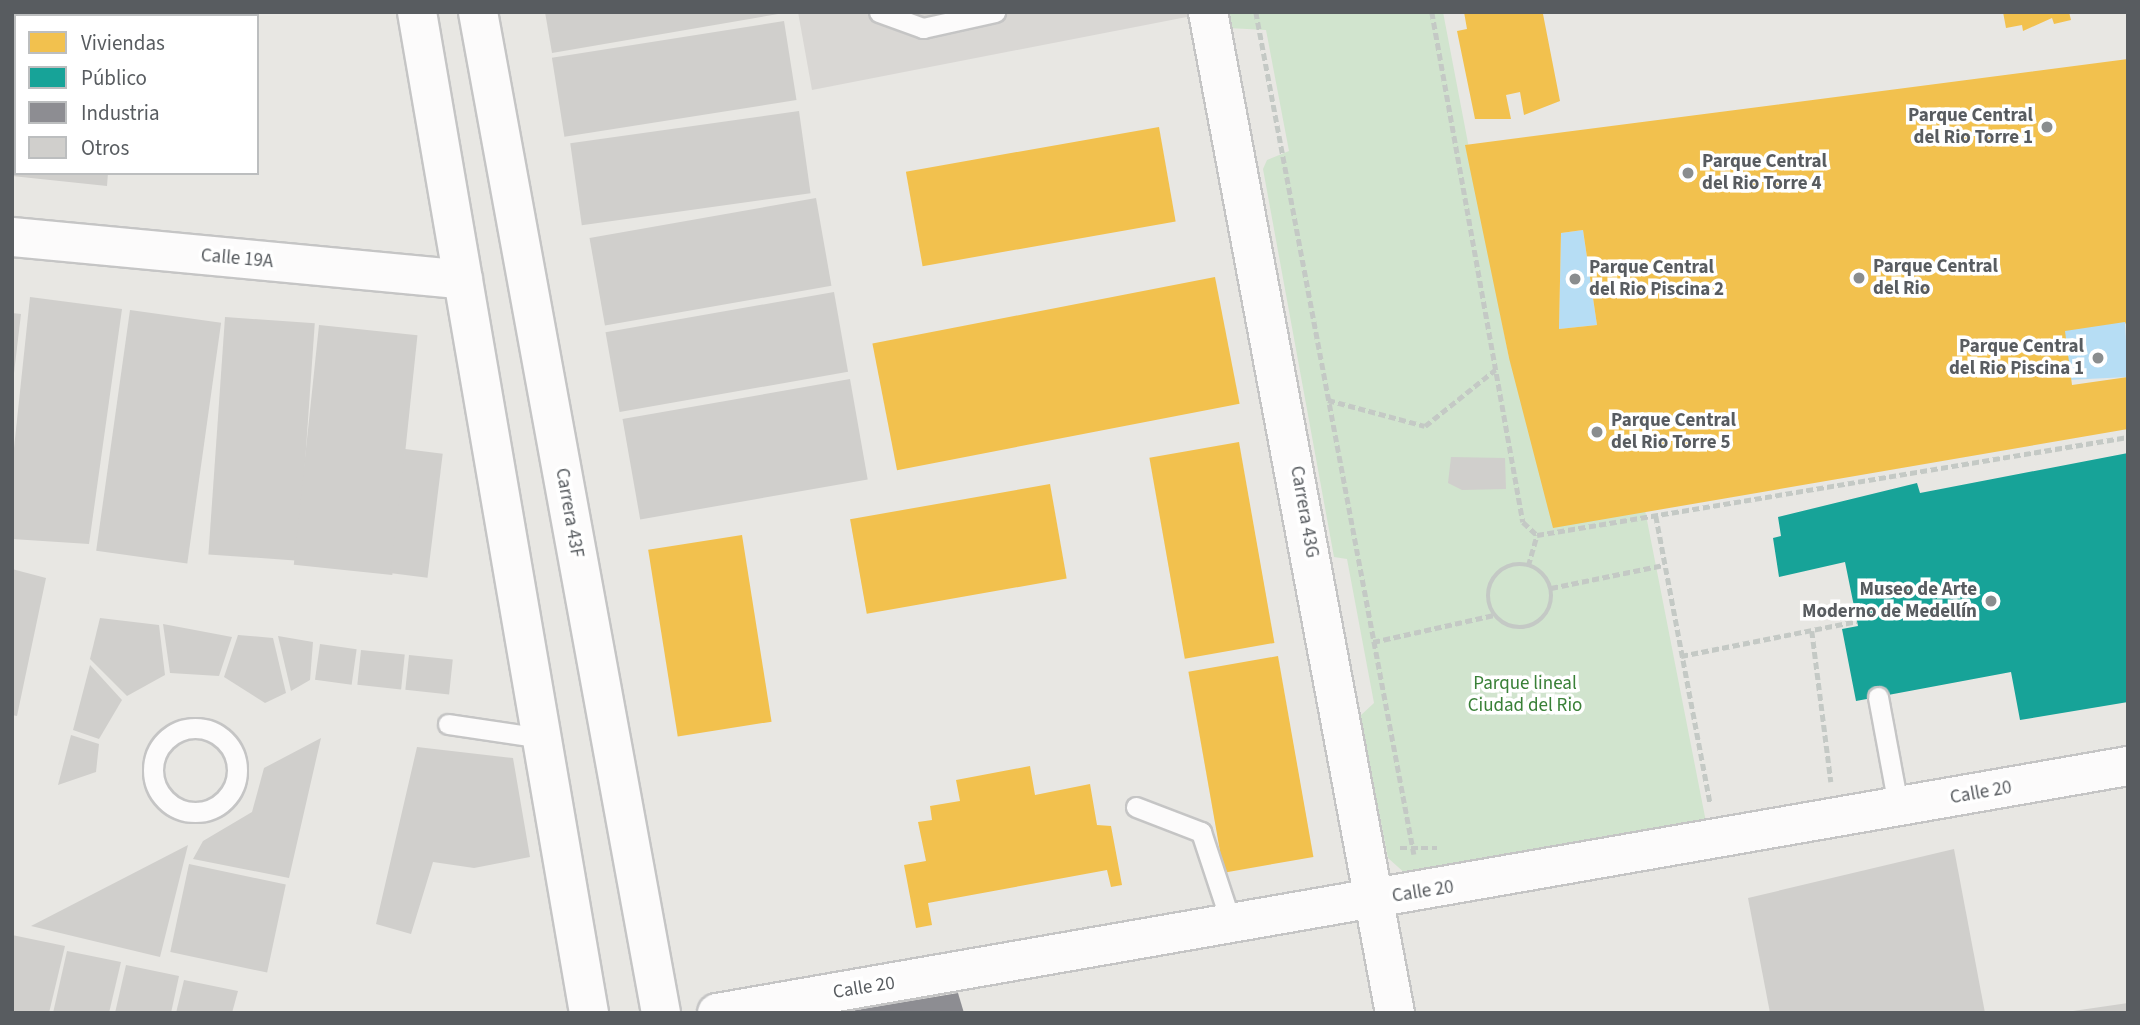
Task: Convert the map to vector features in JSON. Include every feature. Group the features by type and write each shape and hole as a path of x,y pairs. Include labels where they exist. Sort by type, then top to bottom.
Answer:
{"street":[{"path":"416,12 589,1013"},
{"name":"Carrera 43F","path":"478,12 661,1013"},
{"name":"Carrera 43G","path":"1208,12 1395,1013"},
{"name":"Calle 19A","path":"12,237 463,280"},
{"name":"Calle 20","path":"717,1013 1899,810 2128,766"}],"lane":[{"path":"879,12 923,28 995,12"},
{"path":"1878,697 1899,810"},
{"path":"448,724 542,738"},
{"path":"207,730 234,755 236,781 210,809 172,806 153,777 160,748 180,731 207,730"},
{"path":"1136,807 1201,832 1232,926"}],"path":[{"path":"1256,12 1373,642 1423,892"},
{"path":"1433,12 1523,522 1537,535"},
{"path":"1328,400 1425,426 1495,370"},
{"path":"1537,535 2128,437"},
{"path":"1656,516 1716,842"},
{"path":"1528,566 1537,535"},
{"path":"1551,588 1664,565"},
{"path":"1494,615 1491,583 1506,568 1528,566 1551,588"},
{"path":"1373,642 1494,615 1512,627 1534,625 1549,610 1551,588"},
{"path":"1681,656 1857,621"},
{"path":"1812,631 1826,746"}],"shaded area":[{"path":"798,12 1196,12 1197,15 812,90"}],"green space":[{"name":"Parque lineal Ciudad del Rio","path":"1225,12 1443,12 1509,358 1645,510 1706,822 1407,875 1388,858 1360,716 1374,703 1347,559 1334,557 1263,169 1267,160 1289,151 1266,30 1228,28"}],"water":[{"name":"Parque Central del Rio Piscina 2","path":"1583,230 1597,325 1559,329 1561,233"},
{"name":"Parque Central del Rio Piscina 1","path":"2125,322 2128,377 2067,380 2064,325"}],"building: Viviendas":[{"path":"1464,12 1543,14 1560,101 1524,115 1520,92 1506,95 1511,119 1475,119 1457,31 1467,29"},
{"path":"2003,12 2069,12 2071,20 2054,24 2052,18 2023,31 2022,25 2006,28"},
{"name":"Parque Central del Rio","path":"2128,59 2128,329 2125,322 2065,331 2072,385 2128,377 2128,429 1553,528 1509,358 1465,145","holes":["1583,230 1597,325 1559,329 1561,233"]},
{"path":"1159,127 1176,222 923,266 906,172"},
{"path":"1215,277 1240,404 897,470 872,344"},
{"path":"1239,442 1274,643 1185,659 1149,458"},
{"path":"1050,484 1067,579 867,614 850,519"},
{"path":"742,535 772,722 678,737 648,550"},
{"path":"1278,656 1313,857 1224,873 1188,672"},
{"path":"1030,766 1035,795 1090,784 1097,825 1111,826 1122,885 1111,887 1107,870 928,903 932,925 916,928 904,865 926,861 918,822 932,820 930,806 960,801 956,780"}],"building: Público":[{"name":"Museo de Arte Moderno de Medellín","path":"2128,453 2128,702 2020,720 2011,672 1856,701 1842,629 1858,626 1845,562 1779,577 1773,538 1781,536 1778,517 1917,483 1920,493"}],"building: Industria":[{"path":"958,993 964,1013 851,1011"}],"building: Otros":[{"path":"12,12 127,12 14,14 14,175 108,175 107,186 12,176"},
{"path":"545,12 778,12 778,14 552,53"},
{"path":"784,21 797,100 564,137 552,58"},
{"path":"799,111 811,193 582,225 570,143"},
{"path":"816,198 831,286 605,326 589,238"},
{"path":"834,292 848,372 620,412 606,332"},
{"path":"30,297 122,309 89,544 12,539 12,467"},
{"path":"130,310 221,323 187,563 96,551"},
{"path":"12,313 21,314 14,373 12,373"},
{"path":"225,317 315,323 298,561 208,554"},
{"path":"319,325 417,335 392,575 294,565"},
{"path":"850,379 868,479 640,520 623,419"},
{"path":"405,449 443,454 427,578 390,573"},
{"path":"1451,457 1505,458 1506,489 1462,490 1448,483"},
{"path":"12,569 46,578 17,716 12,715"},
{"path":"100,618 159,625 165,675 127,696 90,659"},
{"path":"163,624 232,637 219,676 170,673"},
{"path":"238,635 273,638 286,693 265,703 224,677"},
{"path":"278,636 313,642 310,680 291,691"},
{"path":"320,644 357,649 352,685 315,680"},
{"path":"361,650 405,655 401,689 357,685"},
{"path":"409,655 453,660 449,694 405,690"},
{"path":"90,665 122,700 99,739 73,730"},
{"path":"71,735 99,744 96,772 58,785"},
{"path":"321,738 289,878 193,859 203,841 252,812 264,768"},
{"path":"417,747 513,758 530,857 474,868 433,862 411,934 376,924"},
{"path":"188,845 160,957 31,926"},
{"path":"1954,849 1985,1013 1770,1013 1748,898"},
{"path":"189,864 286,885 267,973 170,952"},
{"path":"12,935 65,946 49,1013 12,1013"},
{"path":"67,951 121,962 109,1013 53,1013"},
{"path":"126,965 179,976 171,1013 115,1013"},
{"path":"184,980 238,991 232,1013 176,1013"},
{"path":"2128,1003 2128,1013 2073,1013 2073,1011"}],"place":[{"name":"Parque Central del Rio Torre 1","path":"2047,127"},
{"name":"Parque Central del Rio Torre 4","path":"1688,173"},
{"name":"Parque Central del Rio","path":"1859,278"},
{"name":"Parque Central del Rio Piscina 2","path":"1575,279"},
{"name":"Parque Central del Rio Piscina 1","path":"2098,358"},
{"name":"Parque Central del Rio Torre 5","path":"1597,432"},
{"name":"Museo de Arte Moderno de Medellín","path":"1991,601"}]}
